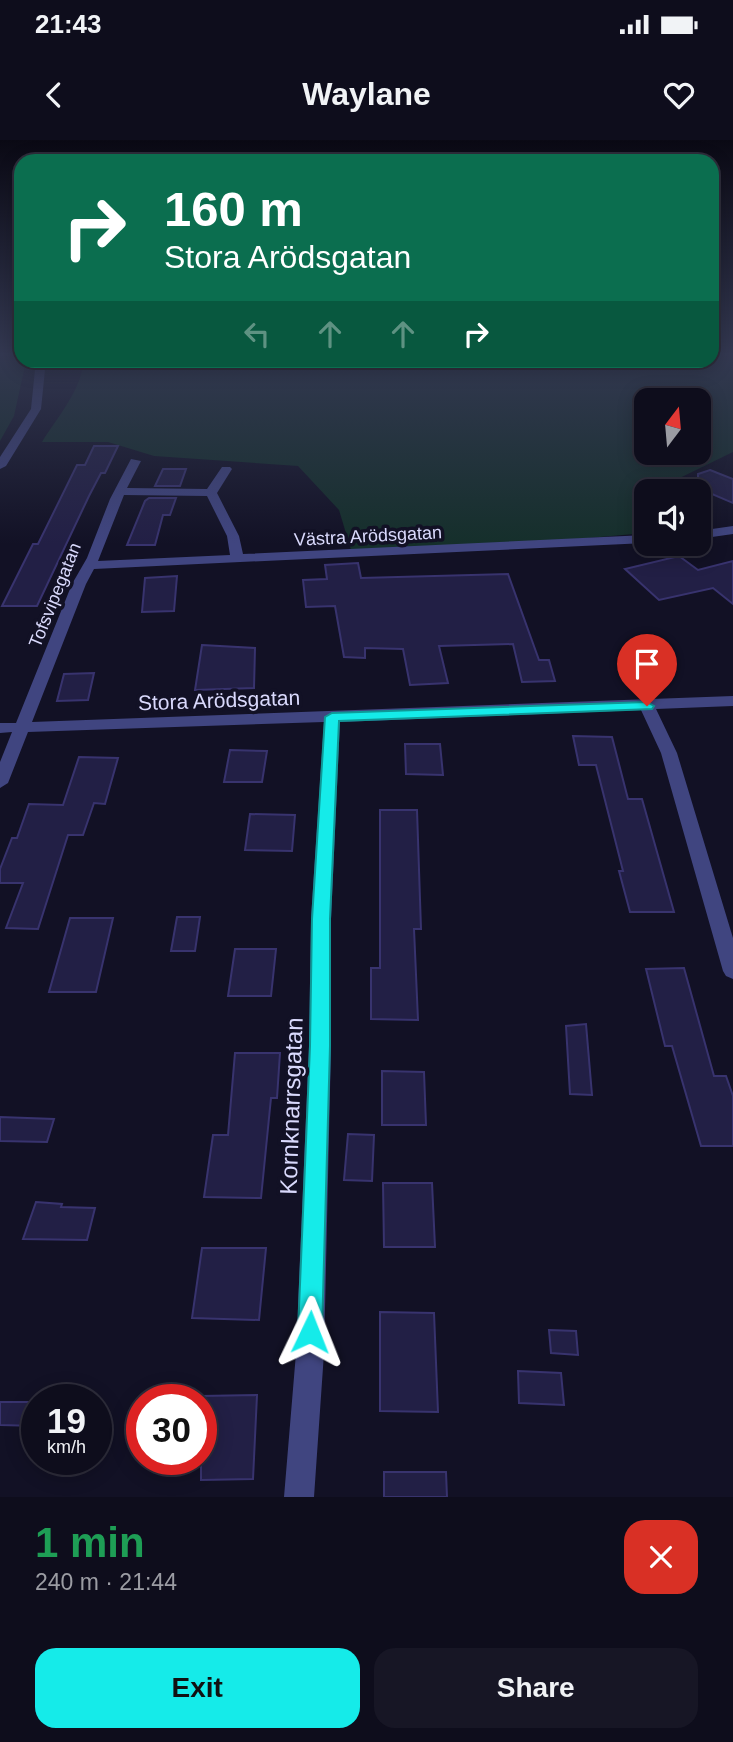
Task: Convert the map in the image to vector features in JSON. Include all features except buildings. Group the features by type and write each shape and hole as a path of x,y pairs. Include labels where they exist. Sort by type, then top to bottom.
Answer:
{"street":[{"path":"0,466 31,417"},
{"name":"Tofsvipegatan","path":"0,783 79,584 92,565 96,545 135,461"},
{"path":"211,493 226,469"},
{"path":"120,491 211,493"},
{"path":"211,493 233,536 238,560"},
{"path":"711,533 732,531"},
{"name":"Västra Arödsgatan","path":"92,565 634,540"},
{"name":"Stora Arödsgatan","path":"0,727 733,701"},
{"path":"647,706 668,753 733,971"},
{"name":"Kornknarrsgatan","path":"299,1497 310,1353 320,1046 321,919 332,717"}],"green space":[{"path":"0,417 13,417 0,441"},
{"path":"58,417 634,417 634,466 704,466 678,479 634,479 634,534 519,544 351,550 339,510 298,466 154,456 108,442 42,442"},
{"path":"711,417 733,417 733,452 711,463"}],"route":[{"path":"310,1332 320,1046 321,919 332,717 647,706"}]}
